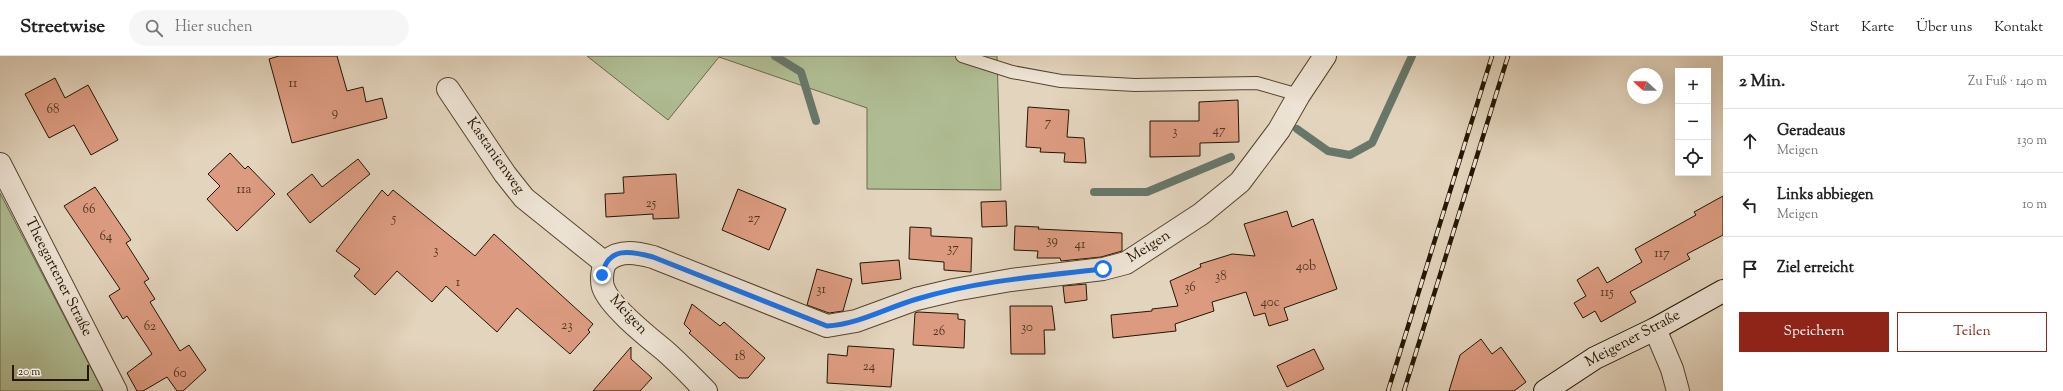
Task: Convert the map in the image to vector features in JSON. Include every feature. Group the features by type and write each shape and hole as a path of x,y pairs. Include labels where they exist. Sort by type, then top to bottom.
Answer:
{"street":[{"name":"Meigen","path":"706,391 625,316 609,297 603,287 602,275 605,263 611,257 624,252 653,257 827,326 839,326 863,320 916,299 954,290 1011,280 1103,269 1126,263 1201,214 1240,182 1279,130 1299,95 1326,56"},
{"name":"Kastanienweg","path":"448,89 505,174 524,198 605,263"},
{"name":"Theegartener Straße","path":"0,164 116,391"},
{"name":"Meigener Straße","path":"1545,391 1595,358 1655,329 1723,291"},
{"path":"1655,329 1672,369 1678,391"}],"lane":[{"path":"962,56 1012,72 1061,81 1135,85 1257,84 1299,95"}],"green space":[{"path":"587,56 997,56 1001,190 867,189 867,108 719,57 668,120"},
{"path":"0,193 103,391 0,391"}],"building":[{"path":"279,56 337,56 347,91 363,87 366,102 382,98 387,118 292,143 269,59"},
{"path":"55,78 65,98 88,85 118,140 91,155 74,125 49,138 25,94"},
{"path":"1238,100 1239,142 1200,143 1200,156 1150,157 1150,121 1199,121 1199,102"},
{"path":"1028,107 1069,110 1067,137 1084,138 1086,163 1064,162 1065,153 1040,152 1041,148 1026,147"},
{"path":"230,153 245,169 248,166 275,194 237,231 207,199 220,186 208,174"},
{"path":"358,159 370,174 310,223 287,194 312,174 322,187"},
{"path":"676,174 679,218 653,219 653,214 606,217 605,194 624,193 623,177"},
{"path":"95,187 131,240 126,243 149,279 144,282 155,299 150,302 180,351 189,345 206,370 183,391 177,391 167,377 143,391 137,391 127,373 152,354 127,316 123,319 109,296 120,289 64,206"},
{"path":"738,189 786,209 769,250 722,230"},
{"path":"382,190 388,196 393,190 475,256 494,234 593,324 588,330 590,332 570,354 517,308 497,332 446,286 432,302 397,271 375,295 354,276 360,269 336,251"},
{"path":"1723,196 1723,235 1687,254 1690,259 1630,292 1636,302 1601,322 1595,311 1583,318 1574,303 1586,296 1577,280 1598,267 1607,283 1642,262 1635,249 1696,215 1694,212"},
{"path":"1006,201 1007,226 982,227 981,202"},
{"path":"1287,211 1292,227 1313,219 1337,289 1284,308 1288,320 1269,326 1265,313 1254,316 1246,292 1212,302 1214,311 1175,324 1176,331 1113,338 1111,315 1152,311 1152,309 1178,306 1170,281 1201,267 1200,264 1232,254 1255,256 1244,224"},
{"path":"1015,226 1039,227 1038,229 1122,233 1122,251 1101,257 1061,261 1060,258 1037,258 1038,251 1014,250"},
{"path":"910,227 931,228 931,236 972,238 971,272 944,270 944,262 909,259"},
{"path":"899,260 901,279 862,284 860,263"},
{"path":"817,269 852,279 843,311 829,313 807,305"},
{"path":"1086,284 1087,300 1065,303 1063,286"},
{"path":"692,304 720,326 724,322 765,358 748,378 739,378 689,333 691,331 684,324"},
{"path":"1010,306 1052,306 1055,330 1044,330 1045,354 1011,354"},
{"path":"915,313 958,314 958,319 965,320 964,348 913,345"},
{"path":"1481,339 1492,354 1501,347 1526,382 1514,391 1449,391 1460,355"},
{"path":"848,346 894,349 891,387 827,383 828,354 847,356"},
{"path":"631,347 631,359 652,378 640,391 593,391"},
{"path":"1314,349 1324,369 1287,387 1277,366"}],"waterway":[{"path":"775,56 801,72 816,121"},
{"path":"1297,129 1328,151 1350,155 1372,143 1412,56"},
{"path":"1094,192 1147,192 1231,157"}],"railway":[{"path":"1388,391 1492,56"},
{"path":"1404,391 1508,56"}],"route":[{"path":"602,275 605,263 611,257 624,252 641,254 653,257 827,326 839,326 863,320 916,299 954,290 1011,280 1103,269"}]}
